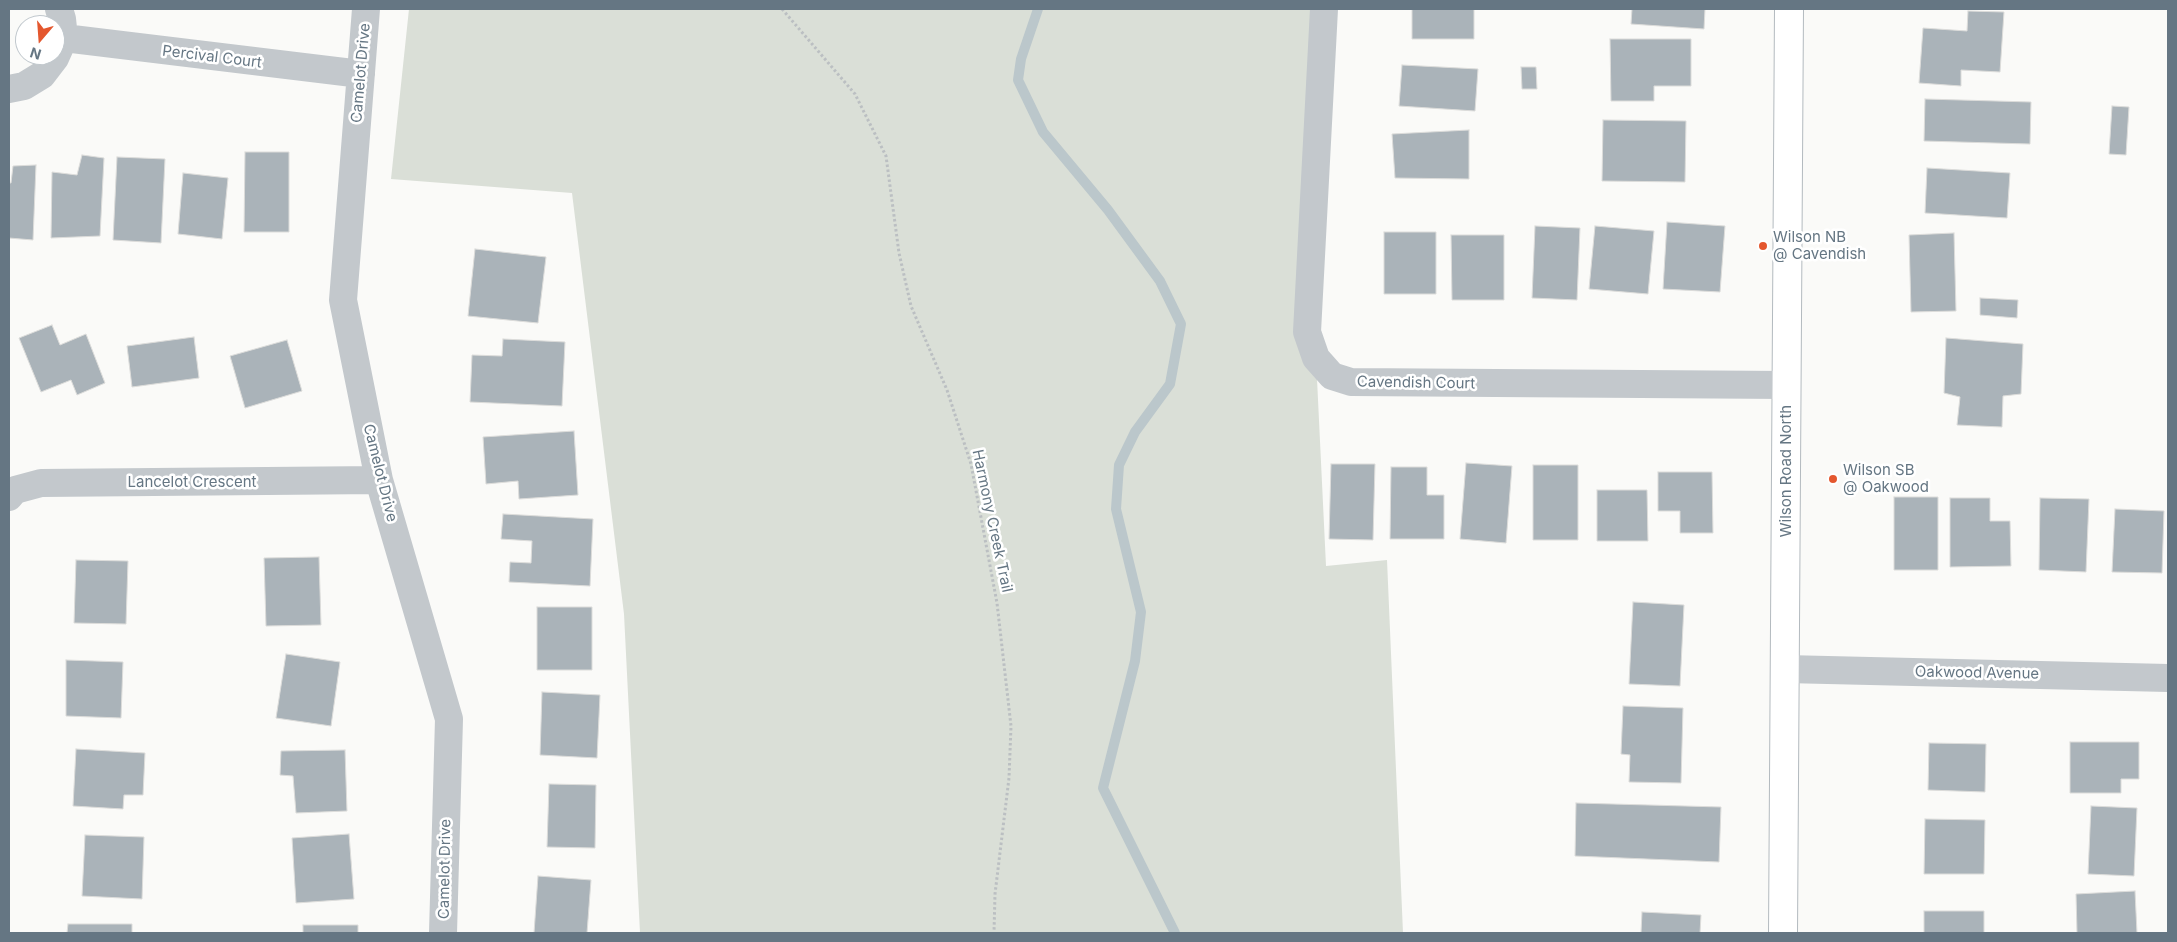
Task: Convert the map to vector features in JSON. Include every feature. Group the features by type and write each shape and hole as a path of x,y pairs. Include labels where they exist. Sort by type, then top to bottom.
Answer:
{"main road":[{"name":"Wilson Road North","path":"1784,933 1789,9"}],"street":[{"name":"Camelot Drive","path":"366,9 343,300 380,480 449,719 443,933"},
{"name":"Cavendish Court","path":"1324,9 1307,332 1316,358 1332,376 1351,382 1786,385"},
{"name":"Percival Court","path":"65,38 361,74"},
{"path":"9,89 24,86 42,74 49,65"},
{"name":"Lancelot Crescent","path":"9,497 16,490 42,483 380,480"},
{"name":"Oakwood Avenue","path":"1785,669 2168,678"}],"path":[{"name":"Harmony Creek Trail","path":"782,9 855,94 886,156 899,253 911,306 947,390 971,464 997,602 1011,726 1009,778 995,894 994,933"}],"shaded area":[{"path":"409,9 1324,9 1316,358 1326,566 1387,560 1403,933 640,933 624,614 572,193 391,179"}],"building":[{"path":"1412,9 1474,9 1474,39 1412,39"},
{"path":"1632,9 1705,9 1704,29 1631,24"},
{"path":"1968,11 2004,12 2000,72 1961,70 1961,86 1919,83 1923,28 1967,31"},
{"path":"1610,39 1691,39 1691,86 1654,86 1654,101 1611,101"},
{"path":"1402,65 1478,69 1475,111 1399,106"},
{"path":"1521,67 1536,67 1537,89 1522,89"},
{"path":"1925,99 2031,102 2030,144 1924,141"},
{"path":"2112,106 2129,107 2126,155 2109,154"},
{"path":"1603,120 1686,121 1685,182 1602,181"},
{"path":"1469,130 1469,179 1395,178 1392,134"},
{"path":"245,152 289,152 289,232 244,232"},
{"path":"82,155 104,158 100,236 51,238 52,172 77,175"},
{"path":"117,157 165,159 161,243 113,240"},
{"path":"36,165 33,240 9,238 9,183 11,183 13,166"},
{"path":"1927,168 2010,173 2007,218 1925,213"},
{"path":"183,173 228,178 222,239 178,234"},
{"path":"1667,222 1725,226 1720,292 1663,289"},
{"path":"1535,226 1580,228 1577,300 1532,298"},
{"path":"1595,226 1654,231 1648,294 1589,289"},
{"path":"1384,232 1436,232 1436,294 1384,294"},
{"path":"1954,233 1956,311 1911,312 1909,235"},
{"path":"1451,235 1504,235 1504,300 1452,300"},
{"path":"475,249 546,257 538,323 468,316"},
{"path":"1980,298 2018,300 2017,318 1980,315"},
{"path":"52,325 60,345 86,334 105,383 77,395 71,380 41,392 19,338"},
{"path":"194,337 199,378 132,387 127,346"},
{"path":"1946,338 2023,344 2021,394 2003,396 2002,427 1957,425 1960,397 1944,393"},
{"path":"503,339 565,342 562,406 470,402 472,355 502,356"},
{"path":"287,340 302,391 245,408 230,356"},
{"path":"574,431 578,495 519,499 518,481 486,484 483,437"},
{"path":"1466,463 1512,466 1506,543 1460,539"},
{"path":"1331,464 1375,464 1373,540 1329,539"},
{"path":"1533,465 1578,465 1578,540 1533,540"},
{"path":"1391,467 1427,467 1427,495 1444,495 1444,539 1390,539"},
{"path":"1658,472 1712,472 1713,533 1680,533 1680,511 1658,511"},
{"path":"1597,490 1647,490 1648,541 1597,541"},
{"path":"1894,497 1938,497 1938,570 1894,570"},
{"path":"1950,498 1990,498 1990,521 2010,521 2011,566 1950,567"},
{"path":"2040,498 2089,499 2086,572 2039,570"},
{"path":"2115,509 2164,511 2162,573 2112,572"},
{"path":"503,514 593,519 590,586 509,582 510,562 531,563 532,541 501,539"},
{"path":"319,557 321,625 266,626 264,558"},
{"path":"76,560 128,561 126,624 74,623"},
{"path":"1633,602 1684,605 1680,686 1629,684"},
{"path":"537,607 592,607 592,670 537,670"},
{"path":"286,654 340,662 331,726 276,718"},
{"path":"66,660 123,662 121,718 66,716"},
{"path":"542,692 600,695 597,758 540,755"},
{"path":"1623,706 1683,708 1681,783 1629,782 1630,755 1621,754"},
{"path":"2070,742 2139,742 2139,779 2121,779 2121,793 2070,793"},
{"path":"1929,743 1986,744 1985,792 1928,790"},
{"path":"76,749 145,753 143,795 124,795 123,809 73,806"},
{"path":"345,750 347,811 296,813 293,776 280,775 281,751"},
{"path":"549,784 596,785 595,848 547,847"},
{"path":"1576,803 1721,807 1719,862 1575,856"},
{"path":"2091,806 2137,808 2134,876 2088,874"},
{"path":"1925,819 1985,820 1984,874 1924,874"},
{"path":"349,834 354,899 296,903 292,838"},
{"path":"85,835 144,837 142,899 82,896"},
{"path":"538,876 591,880 587,933 534,933"},
{"path":"2135,891 2137,933 2077,933 2076,894"},
{"path":"1924,911 1984,911 1984,933 1924,933"},
{"path":"1642,912 1701,915 1700,933 1641,933"},
{"path":"68,924 132,924 132,933 67,933"},
{"path":"303,925 358,925 358,933 303,933"}],"waterway":[{"path":"1038,9 1021,59 1018,80 1043,132 1108,210 1160,281 1181,324 1170,384 1135,432 1119,465 1116,509 1141,612 1135,661 1103,788 1175,933"}],"place":[{"name":"Wilson NB @ Cavendish","path":"1763,246"},
{"name":"Wilson SB @ Oakwood","path":"1833,479"}]}
